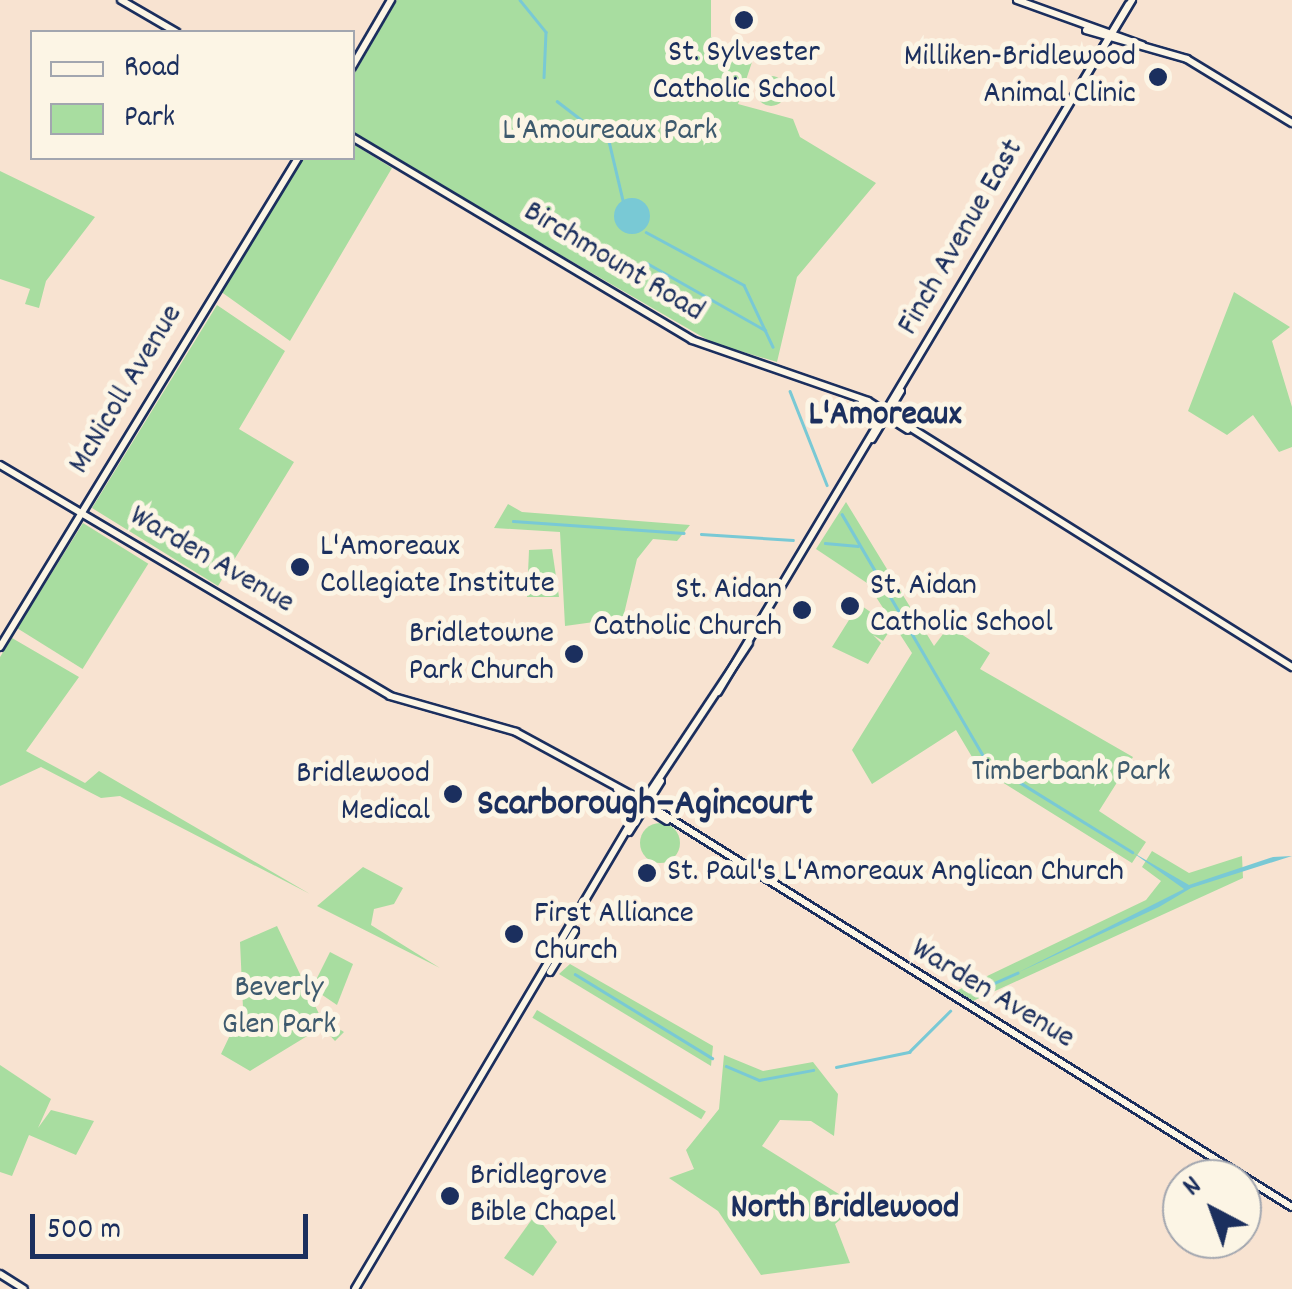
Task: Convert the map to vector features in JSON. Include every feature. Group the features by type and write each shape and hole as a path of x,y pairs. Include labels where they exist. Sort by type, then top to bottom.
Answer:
{"main road":[{"path":"121,0 173,30"},
{"path":"355,63 390,0"},
{"path":"1017,0 1086,30 1186,59 1292,123"},
{"name":"Finch Avenue East","path":"355,1289 629,832 750,642 1130,2"},
{"name":"Birchmount Road","path":"355,140 692,340 861,400 1292,667"},
{"name":"McNicoll Avenue","path":"0,647 297,160"},
{"name":"Warden Avenue","path":"0,465 390,696 516,732 618,790 1292,1207"},
{"path":"0,1274 24,1289"}],"green space":[{"name":"L'Amoureaux Park","path":"397,0 711,0 711,37 752,62 738,104 793,119 800,137 876,183 797,277 777,362 713,343 355,136 355,73"},
{"path":"771,76 781,81 786,91 781,101 771,106 761,101 756,91 761,81"},
{"path":"355,145 392,168 290,341 220,291 302,160 355,160"},
{"path":"0,171 95,217 46,281 39,308 25,304 30,289 0,279"},
{"path":"1234,292 1290,327 1272,341 1292,407 1292,447 1279,452 1253,415 1227,435 1188,411"},
{"path":"217,305 285,351 239,429 294,462 218,586 92,508"},
{"name":"Timberbank Park","path":"846,502 934,646 949,626 990,653 980,669 1133,757 1099,811 1146,842 1132,863 978,767 956,730 872,784 852,750 912,653 867,583 816,549"},
{"path":"508,504 522,512 690,525 677,541 653,539 637,559 623,618 565,626 560,532 494,528"},
{"path":"83,523 148,564 83,669 17,628"},
{"path":"552,549 559,597 527,597 529,550"},
{"path":"859,604 892,627 883,641 873,635 881,643 868,664 832,647"},
{"path":"12,638 79,677 26,751 85,783 99,771 310,894 120,796 101,798 41,767 0,786 0,657"},
{"path":"660,823 674,829 680,843 674,857 660,863 646,857 640,843 646,829"},
{"path":"1152,851 1189,873 1242,856 1243,878 973,1001 956,991 1146,900 1161,881 1142,867"},
{"path":"363,867 403,888 394,904 374,909 371,925 440,968 317,906"},
{"name":"Beverly Glen Park","path":"277,926 321,1018 344,1032 335,1041 322,1027 250,1071 221,1054 243,1008 240,942"},
{"path":"330,952 353,964 337,1005 312,988"},
{"path":"570,964 713,1046 711,1066 559,974"},
{"path":"537,1010 706,1111 701,1119 532,1018"},
{"path":"724,1055 763,1071 813,1062 838,1094 834,1136 811,1121 780,1120 762,1146 842,1196 829,1208 841,1219 835,1224 850,1263 761,1275 718,1211 669,1178 694,1169 686,1150 719,1109"},
{"path":"0,1065 51,1099 38,1128 51,1110 94,1121 76,1155 29,1135 12,1176 0,1172"},
{"path":"535,1215 557,1242 533,1276 504,1258"}],"water":[{"path":"632,198 644,204 650,216 644,228 632,234 620,228 614,216 620,204"},
{"path":"1132,852 1189,885 1273,857 1292,856 1191,888 1159,907 1017,973 1184,889"}],"waterway":[{"path":"520,0 546,32 544,77"},
{"path":"557,101 609,141 623,200"},
{"path":"646,232 744,285 773,347"},
{"path":"647,263 765,330"},
{"path":"790,391 827,485"},
{"path":"842,514 987,762 1132,852"},
{"path":"513,521 684,533"},
{"path":"701,534 793,540"},
{"path":"825,543 858,546"},
{"path":"990,985 1017,973"},
{"path":"575,974 712,1058"},
{"path":"836,1067 909,1052 950,1011"},
{"path":"726,1066 759,1080 813,1070"}],"place":[{"name":"St. Sylvester Catholic School","path":"744,20"},
{"name":"Milliken-Bridlewood Animal Clinic","path":"1158,77"},
{"name":"L'Amoreaux Collegiate Institute","path":"300,567"},
{"name":"St. Aidan Catholic School","path":"850,606"},
{"name":"St. Aidan Catholic Church","path":"802,610"},
{"name":"Bridletowne Park Church","path":"574,654"},
{"name":"Bridlewood Medical","path":"453,794"},
{"name":"St. Paul's L'Amoreaux Anglican Church","path":"647,873"},
{"name":"First Alliance Church","path":"514,934"},
{"name":"Bridlegrove Bible Chapel","path":"450,1196"}],"district":[{"name":"L'Amoreaux","path":"885,416"},
{"name":"Scarborough–Agincourt","path":"645,806"},
{"name":"North Bridlewood","path":"845,1209"}]}
